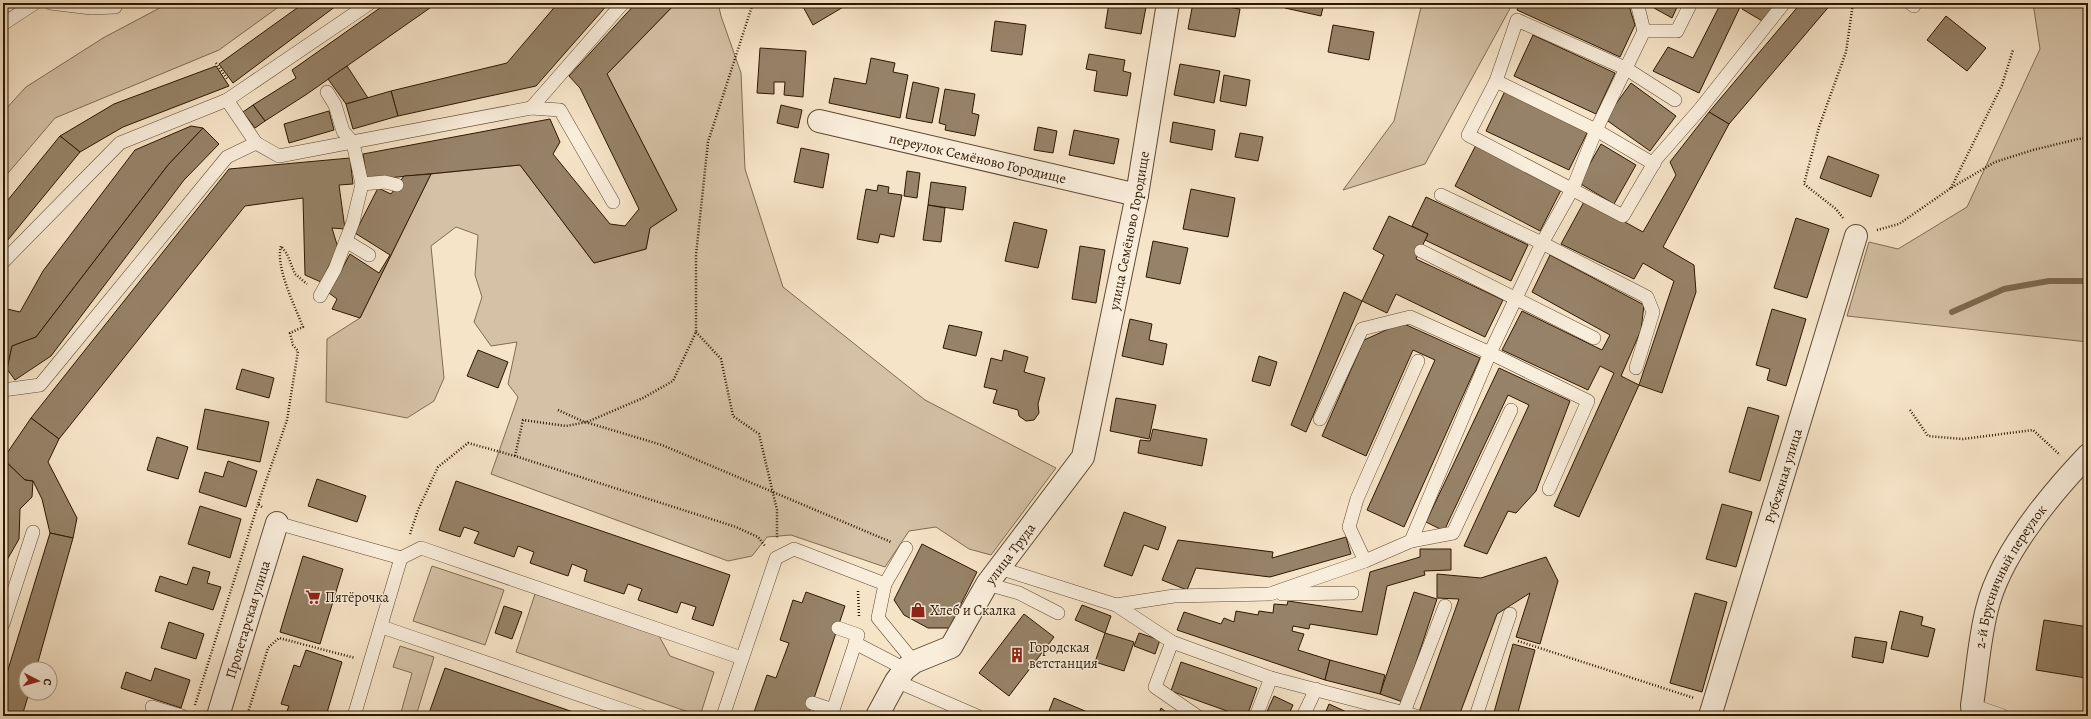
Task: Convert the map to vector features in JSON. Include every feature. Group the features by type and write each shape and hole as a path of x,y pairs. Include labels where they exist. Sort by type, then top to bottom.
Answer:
{"street":[{"name":"улица Семёново Городище","path":"1083,457 1137,195 1168,3"},
{"name":"переулок Семёново Городище","path":"818,120 1137,195"},
{"name":"Рубежная улица","path":"1712,710 1856,236"},
{"name":"улица Труда","path":"905,671 951,647 993,576 1083,457"},
{"name":"2-й Брусничный переулок","path":"1972,711 1987,608 2003,566 2043,507 2084,464"},
{"name":"Пролетарская улица","path":"218,716 277,523"},
{"path":"878,716 905,671"}],"lane":[{"path":"3,24 35,3"},
{"path":"50,3 91,8 115,7 117,3"},
{"path":"3,262 120,143 227,100 370,3"},
{"path":"531,108 623,3"},
{"path":"1411,541 1490,352 1542,243 1573,188 1596,130 1644,31 1637,3"},
{"path":"1644,31 1677,31 1691,3"},
{"path":"1675,100 1625,68 1517,20 1496,80 1468,135 1573,188 1623,216 1654,164 1784,3"},
{"path":"1496,80 1596,130 1654,164"},
{"path":"320,296 335,268 346,241 353,222 362,184 353,143 343,132 335,105 327,92"},
{"path":"227,100 256,144 279,156 531,108 560,110 613,202"},
{"path":"3,390 40,385 227,157 256,144"},
{"path":"362,184 385,182 397,185"},
{"path":"1440,195 1542,243 1647,297 1653,312 1636,368"},
{"path":"346,241 369,255"},
{"path":"1421,251 1516,297 1594,338"},
{"path":"1320,418 1362,329 1410,317 1490,352 1588,401 1549,489"},
{"path":"1365,561 1349,527 1357,500 1418,361"},
{"path":"1270,594 1365,561 1411,541 1453,533 1511,410"},
{"path":"277,523 401,558 421,548 742,658"},
{"path":"3,624 33,532"},
{"path":"905,671 878,618 885,584 906,548"},
{"path":"723,716 776,558 794,549 885,584"},
{"path":"354,716 382,627 401,558"},
{"path":"993,576 1116,605 1172,642 1271,678 1410,714 1445,606"},
{"path":"993,576 1020,593 1058,613"},
{"path":"1116,605 1174,596 1352,593"},
{"path":"1476,716 1510,614"},
{"path":"382,627 641,716"},
{"path":"838,628 977,716"},
{"path":"812,703 832,713 857,639"},
{"path":"1172,642 1155,687 1197,716"},
{"path":"1256,716 1271,678"},
{"path":"1303,716 1316,689"},
{"path":"152,707 182,716"},
{"path":"1972,711 2003,716"}],"path":[{"path":"515,456 523,420 566,426 587,422 643,398 673,381 696,332 696,255 708,142 752,3"},
{"path":"1854,3 1846,52 1819,128 1804,184 1836,209 1856,236 1899,224 1951,188 1995,162 2041,148 2088,138"},
{"path":"1951,188 2002,85 2013,50"},
{"path":"194,708 258,504 287,420 298,351 293,345 290,333 304,327 288,291 279,255 281,246 287,254 295,274 307,284 311,299 320,296"},
{"path":"696,332 721,359 733,416 759,434 774,491 777,510 776,558"},
{"path":"558,410 587,422 662,445 906,548"},
{"path":"1910,410 1928,436 1963,439 2033,430 2084,464"},
{"path":"401,558 418,510 438,467 468,443 515,456 736,527 758,538 776,558"},
{"path":"258,504 277,523"},
{"path":"853,586 858,590 857,639"},
{"path":"1503,637 1712,710"},
{"path":"247,716 268,648 279,638 370,662"}],"shaded area":[{"path":"169,3 284,3 219,50 55,118 3,179 3,112 26,87 103,38"},
{"path":"676,3 718,3 721,16 741,73 745,169 783,287 925,400 1056,468 991,555 969,549 936,527 909,531 885,567 791,535 767,537 752,556 728,561 491,474 518,397 508,384 517,342 491,346 474,322 482,297 475,275 478,235 456,227 431,246 444,378 434,401 407,418 326,402 327,339 360,318 431,174 520,165 594,263 646,249 650,228 677,210 607,74"},
{"path":"1422,3 1513,3 1425,164 1343,190 1394,121"},
{"path":"2033,3 2088,3 2088,342 1847,316 1869,242 1898,249 1967,207 2040,49"},
{"path":"432,566 504,590 485,645 413,621"},
{"path":"535,594 659,636 670,656 714,672 700,716 516,652"},
{"path":"400,646 434,657 416,716 400,716 412,673 393,667"}],"building":[{"path":"304,3 340,3 233,83 219,64"},
{"path":"387,3 437,3 307,94 265,121 253,105 296,78 292,70"},
{"path":"558,3 609,3 536,86 398,116 391,91 507,63"},
{"path":"636,3 676,3 607,74 677,210 650,228 646,249 594,263 520,165 367,180 363,154 550,119 560,142 553,154 610,224 625,226 639,209 580,88 569,76"},
{"path":"801,3 850,3 813,25"},
{"path":"1109,3 1124,3 1146,7 1141,34 1105,28"},
{"path":"1193,3 1204,3 1240,9 1235,37 1188,29"},
{"path":"1286,3 1324,3 1321,16 1285,8"},
{"path":"1520,3 1622,3 1629,6 1635,25 1620,57 1517,10"},
{"path":"1656,3 1679,3 1672,18 1654,8"},
{"path":"1721,3 1742,3 1699,93 1653,71 1668,47 1693,58"},
{"path":"1745,3 1775,3 1764,22 1742,9"},
{"path":"1801,3 1832,3 1729,124 1709,112"},
{"path":"1946,16 1986,48 1967,71 1927,40"},
{"path":"995,21 1026,25 1022,55 991,51"},
{"path":"1333,25 1374,32 1369,60 1328,52"},
{"path":"1533,35 1615,73 1596,114 1514,76"},
{"path":"760,48 806,51 803,97 784,95 785,82 774,82 774,94 757,93"},
{"path":"1089,54 1125,60 1123,71 1131,73 1127,96 1094,91 1097,71 1086,69"},
{"path":"871,58 895,63 893,72 908,75 900,118 829,103 834,78 866,84"},
{"path":"1180,64 1220,71 1214,103 1174,95"},
{"path":"216,66 229,86 123,127 80,152 60,136 114,104"},
{"path":"347,66 368,98 346,104 328,79"},
{"path":"1224,75 1250,80 1246,106 1220,101"},
{"path":"913,82 939,88 932,123 906,118"},
{"path":"1631,83 1676,116 1650,151 1605,119"},
{"path":"945,89 975,94 972,113 979,115 975,136 945,130 946,125 939,123"},
{"path":"391,91 398,116 353,129 346,104"},
{"path":"1505,91 1588,131 1569,170 1486,131"},
{"path":"253,105 265,121 255,128 243,112"},
{"path":"781,105 802,110 798,128 777,123"},
{"path":"329,111 334,130 289,143 284,124"},
{"path":"1709,112 1729,124 1663,247 1694,265 1696,292 1662,393 1639,385 1674,281 1643,263 1634,279 1561,244 1585,200 1643,232 1676,175 1670,162"},
{"path":"1173,122 1215,130 1212,150 1170,142"},
{"path":"191,126 203,128 168,165 36,337 12,346 6,378 3,377 3,308 20,312 43,271 135,150"},
{"path":"1038,127 1057,131 1053,153 1034,150"},
{"path":"203,128 219,144 184,180 51,356 15,380 7,369 12,346 36,337 168,165"},
{"path":"1074,130 1119,139 1114,164 1069,155"},
{"path":"1240,133 1263,137 1258,161 1235,157"},
{"path":"60,136 80,152 3,246 3,206"},
{"path":"1601,144 1636,165 1614,204 1579,183"},
{"path":"1476,145 1561,190 1540,231 1455,186"},
{"path":"801,148 829,154 823,188 794,182"},
{"path":"1828,156 1879,175 1871,197 1820,178"},
{"path":"350,158 353,184 339,185 345,229 332,228 338,248 321,282 305,275 303,198 245,206 59,439 31,418 229,169"},
{"path":"907,171 920,173 917,198 904,196"},
{"path":"431,174 360,318 332,309 337,299 329,293 350,254 379,273 390,255 355,233 378,188 391,194 404,176"},
{"path":"931,182 966,187 963,210 928,205"},
{"path":"878,185 889,187 888,193 902,195 894,237 880,234 878,243 857,239 866,189 877,191"},
{"path":"1191,189 1235,198 1228,237 1183,229"},
{"path":"1426,197 1528,245 1511,281 1425,240 1428,234 1412,226"},
{"path":"928,205 945,208 941,242 923,240"},
{"path":"1389,216 1428,234 1416,259 1503,300 1485,337 1396,294 1387,313 1362,301 1384,255 1373,249"},
{"path":"1796,218 1829,229 1807,298 1774,288"},
{"path":"1014,222 1047,230 1038,268 1005,261"},
{"path":"1153,241 1188,248 1180,284 1146,277"},
{"path":"1080,246 1105,250 1096,303 1072,299"},
{"path":"1550,255 1644,305 1641,330 1621,376 1639,385 1579,517 1554,506 1614,373 1600,366 1588,390 1502,350 1522,311 1602,350 1610,335 1532,292"},
{"path":"1344,292 1362,301 1306,432 1291,425"},
{"path":"1772,309 1806,319 1786,386 1767,380 1770,369 1756,365"},
{"path":"1130,319 1152,324 1149,340 1167,344 1163,365 1122,356"},
{"path":"1402,323 1480,358 1404,527 1367,510 1435,360 1413,350 1366,456 1322,436 1364,340"},
{"path":"949,325 982,332 976,356 943,348"},
{"path":"478,350 508,362 498,388 467,376"},
{"path":"1004,350 1028,357 1024,372 1045,378 1038,404 1039,413 1034,420 1026,421 1019,416 1018,410 993,403 997,390 984,387 991,358 1002,361"},
{"path":"1259,356 1277,362 1270,386 1252,381"},
{"path":"1499,368 1570,401 1536,491 1516,513 1508,511 1487,554 1464,546 1529,405 1508,395 1444,531 1426,522"},
{"path":"242,369 274,378 269,398 236,389"},
{"path":"1116,398 1156,405 1149,439 1110,431"},
{"path":"1748,407 1779,416 1760,481 1729,472"},
{"path":"205,409 269,422 260,462 197,449"},
{"path":"31,418 59,439 48,462 77,518 73,538 50,533 42,499 33,481 25,480 3,459"},
{"path":"1153,429 1207,439 1202,466 1138,453 1140,440 1150,441"},
{"path":"157,437 188,447 178,479 147,470"},
{"path":"3,459 25,480 33,481 32,497 20,509 19,539 3,567"},
{"path":"228,461 257,471 246,507 199,492 205,472 223,477"},
{"path":"317,479 366,496 357,522 308,506"},
{"path":"456,481 730,575 713,626 692,619 696,607 681,602 677,613 638,600 642,589 628,584 624,594 584,581 587,570 572,564 568,576 530,563 534,552 518,546 514,557 474,543 479,532 464,527 460,537 439,530"},
{"path":"1722,504 1752,512 1736,567 1706,559"},
{"path":"200,506 241,519 230,558 188,544"},
{"path":"1124,512 1166,527 1158,550 1144,545 1132,576 1104,566"},
{"path":"50,533 73,538 38,661 18,661 18,701 27,701 22,716 3,716 3,686"},
{"path":"1346,537 1351,554 1270,577 1196,568 1187,590 1162,580 1178,540 1273,552 1272,558"},
{"path":"922,544 977,572 949,628 928,628 904,615 894,600"},
{"path":"1420,549 1451,549 1451,570 1424,571 1425,575 1387,586 1377,635 1310,624 1309,629 1293,626 1292,631 1304,634 1298,650 1330,660 1325,680 1177,630 1184,612 1221,624 1224,618 1234,622 1236,611 1258,615 1259,611 1273,613 1274,604 1287,605 1288,601 1362,612 1370,572 1420,557"},
{"name":"Пятёрочка","path":"303,556 343,569 320,644 280,632"},
{"path":"1546,557 1558,581 1540,644 1516,637 1530,593 1497,614 1459,716 1436,716 1419,712 1459,599 1437,598 1437,574 1481,578"},
{"path":"193,567 210,572 207,583 221,587 213,610 155,591 160,576 187,585"},
{"path":"806,592 845,606 808,716 753,715 767,675 776,678 789,643 780,640 793,600 802,603"},
{"path":"1414,592 1437,599 1403,702 1380,694"},
{"path":"1695,593 1727,602 1702,692 1670,683"},
{"path":"1082,605 1111,616 1105,633 1075,620"},
{"path":"504,606 522,612 512,639 495,633"},
{"path":"1900,611 1923,617 1921,625 1935,629 1928,657 1891,649"},
{"name":"Городская ветстанция","path":"1024,614 1054,637 1009,696 979,673"},
{"path":"2044,620 2088,627 2088,664 2086,678 2036,670"},
{"path":"169,622 204,634 196,659 161,648"},
{"path":"1105,633 1134,642 1124,671 1095,662"},
{"path":"1139,633 1160,640 1155,654 1134,646"},
{"path":"1855,637 1887,642 1883,663 1852,657"},
{"path":"1513,644 1535,650 1517,716 1493,716"},
{"path":"306,650 342,662 326,716 285,716 289,706 281,704 294,665 300,667"},
{"path":"1330,660 1385,675 1380,694 1325,680"},
{"path":"1181,662 1257,688 1247,716 1241,716 1171,691"},
{"path":"155,668 190,680 181,708 121,688 126,672 151,681"},
{"path":"445,668 585,716 428,716"},
{"path":"1274,696 1293,705 1288,716 1265,716"},
{"path":"1054,698 1097,716 1047,716"},
{"path":"1329,704 1351,714 1350,716 1324,716"},
{"path":"1161,708 1171,716 1158,716"}],"waterway":[{"path":"1952,312 2004,289 2049,281 2088,281"}],"place":[{"name":"Пятёрочка","path":"313,597"},
{"name":"Хлеб и Скалка","path":"918,610"},
{"name":"Городская ветстанция","path":"1017,655"}]}
